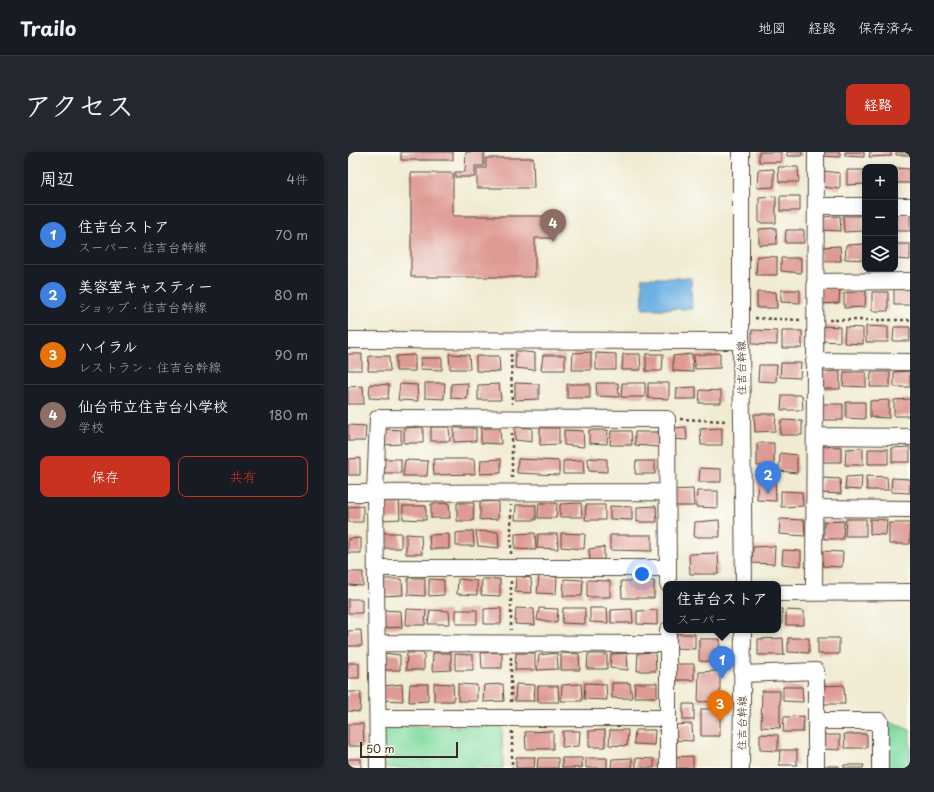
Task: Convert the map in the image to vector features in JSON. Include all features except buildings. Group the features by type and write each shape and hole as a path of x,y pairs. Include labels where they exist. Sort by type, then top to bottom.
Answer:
{"street":[{"name":"住吉台幹線","path":"741,152 741,341 744,581"},
{"path":"814,592 816,152"},
{"path":"816,206 862,206"},
{"path":"898,206 910,206"},
{"path":"815,282 910,281"},
{"path":"348,340 741,341"},
{"path":"814,362 910,362"},
{"path":"376,568 668,576 667,419 378,418 375,493 376,568 378,643 378,768"},
{"path":"815,436 910,437"},
{"path":"348,493 512,494 667,492"},
{"path":"815,508 910,509"},
{"path":"781,594 814,592 910,592"},
{"name":"住吉台幹線","path":"741,768 743,633"},
{"path":"378,643 668,637 668,768"},
{"path":"742,674 816,672 816,768"},
{"path":"378,718 668,718"},
{"path":"816,721 880,721 880,768"}],"path":[{"path":"511,341 512,494"},
{"path":"667,419 726,421"}],"green space":[{"path":"886,721 910,730 910,768 886,768"},
{"path":"389,726 502,727 503,768 385,768 384,734"}],"water":[{"path":"642,278 691,278 692,309 643,309"}],"place":[{"name":"仙台市立住吉台小学校","path":"553,242"},
{"name":"美容室キャスティー","path":"768,494"},
{"name":"住吉台ストア","path":"722,679"},
{"name":"ハイラル","path":"720,723"}]}
